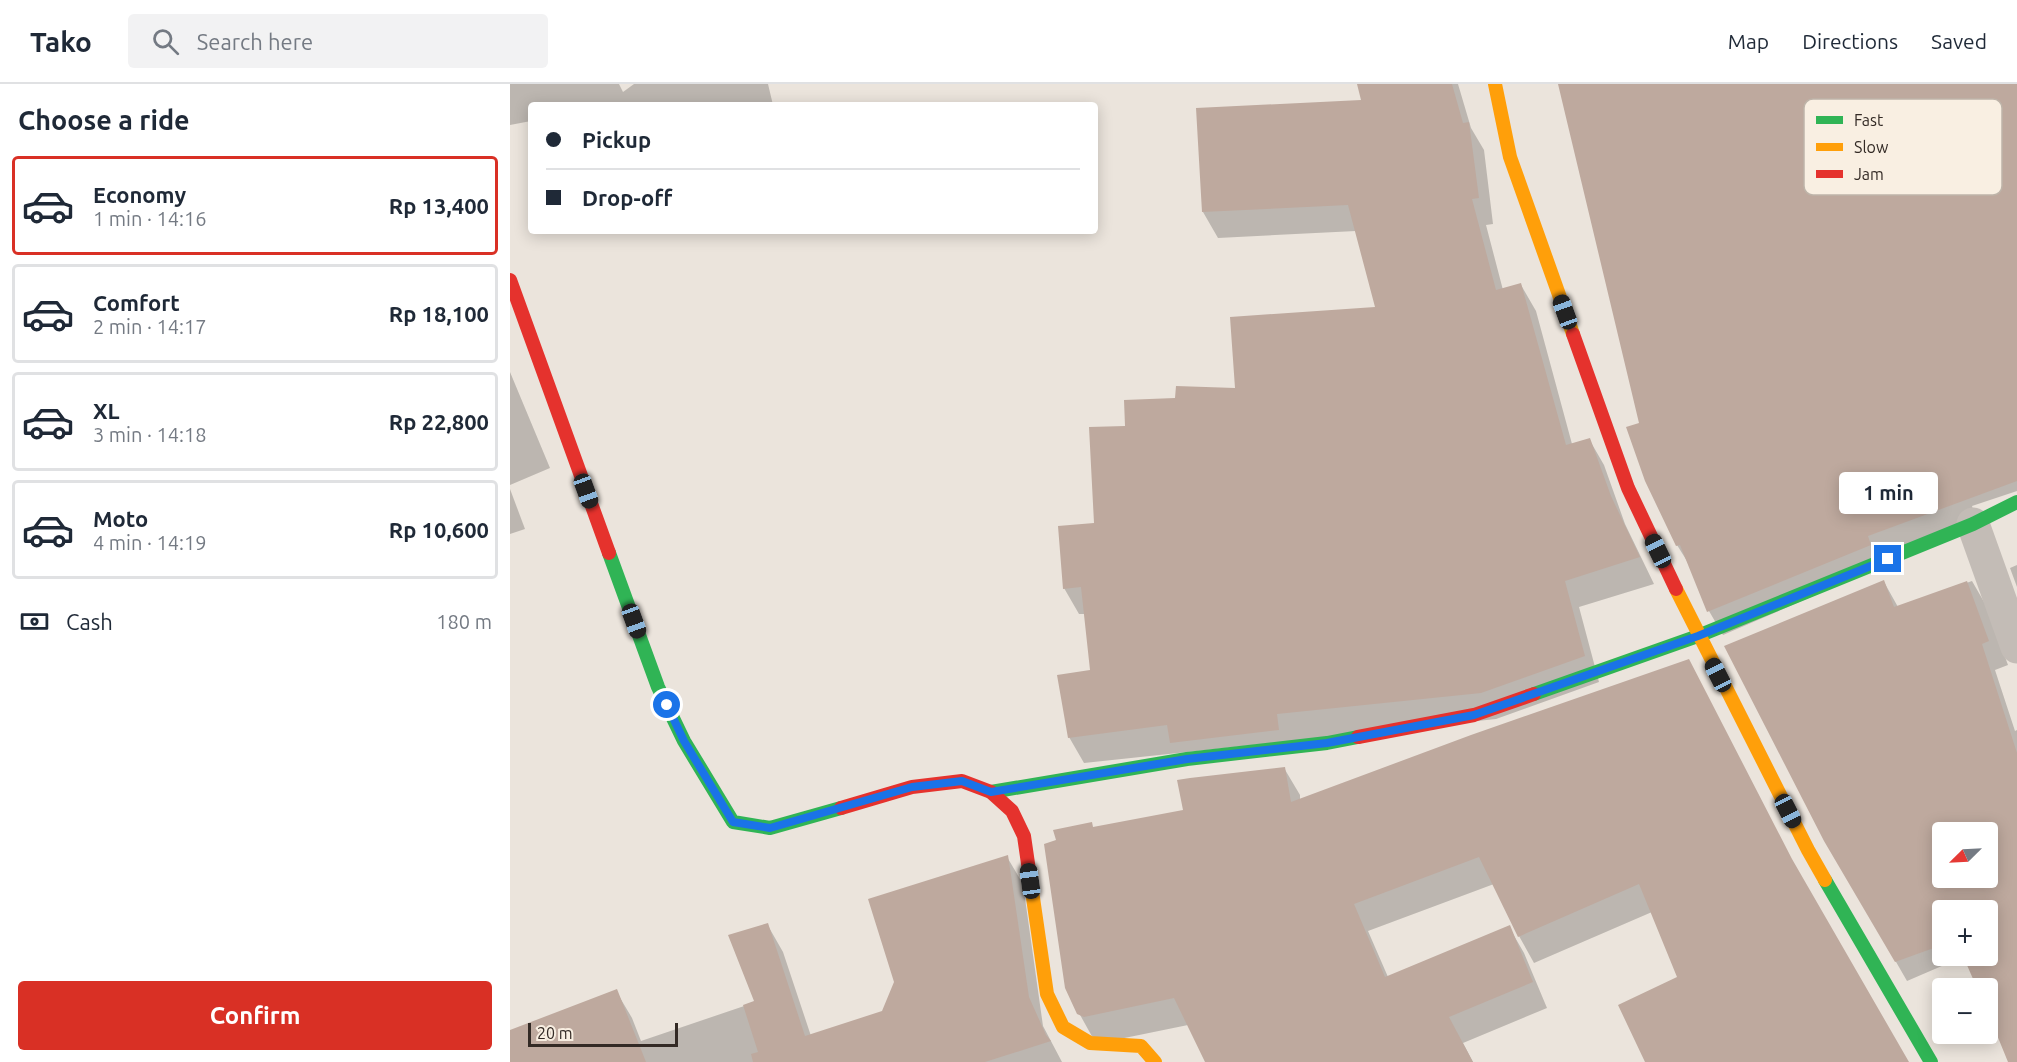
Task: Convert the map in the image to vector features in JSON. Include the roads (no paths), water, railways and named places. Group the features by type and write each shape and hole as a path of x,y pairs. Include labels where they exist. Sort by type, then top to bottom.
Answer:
{"street":[{"path":"1495,84 1510,157 1624,477 1698,636 1808,850 1931,1062"},
{"path":"510,280 658,687 684,741 733,822 770,828 912,787 942,783 962,781 991,792 1012,811 1024,836 1047,994 1063,1027 1090,1043 1141,1046 1155,1062"},
{"path":"991,792 1187,759 1327,743 1474,715 1698,636 1973,524 2017,502"},
{"path":"1973,524 2017,647"}]}
